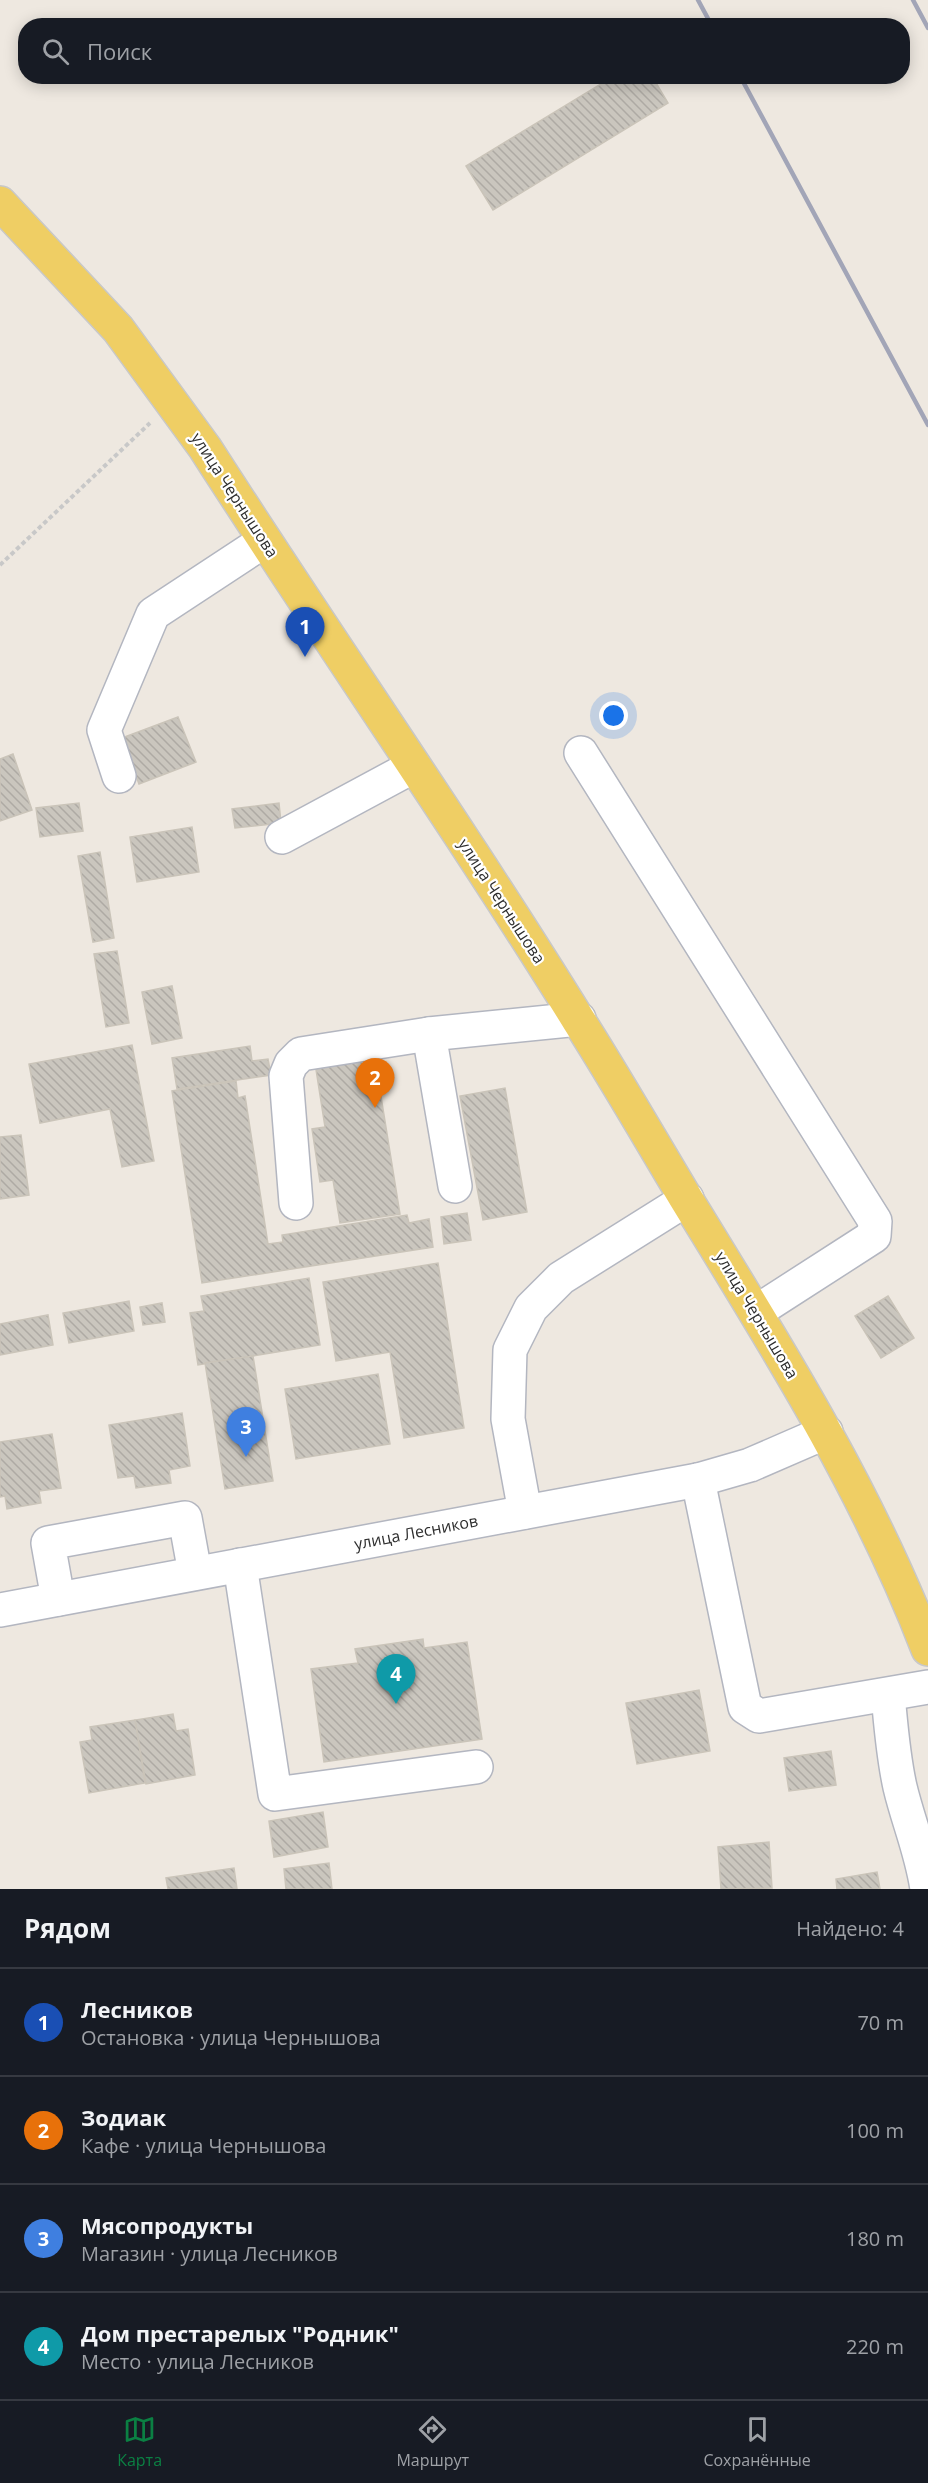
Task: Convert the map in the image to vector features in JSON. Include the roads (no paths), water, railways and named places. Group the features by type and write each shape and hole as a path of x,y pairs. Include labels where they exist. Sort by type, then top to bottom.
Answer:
{"main road":[{"name":"улица Чернышова","path":"0,203 118,328 172,402 579,1019 826,1432 871,1517 928,1649"}],"street":[{"path":"119,777 104,730 153,614 264,541"},
{"path":"581,753 875,1221 874,1236 756,1312"},
{"path":"282,837 414,766"},
{"path":"296,1203 286,1076 291,1064 301,1054 429,1034 579,1019"},
{"path":"429,1034 455,1186"},
{"path":"525,1512 507,1419 510,1350 531,1308 561,1278 687,1199"},
{"name":"улица Лесников","path":"0,1610 698,1480 750,1465 826,1432"},
{"path":"698,1480 745,1707 759,1716 928,1687"},
{"path":"58,1599 48,1543 185,1518 195,1574"},
{"path":"240,1565 275,1794 476,1767"},
{"path":"888,1695 893,1753 901,1790 923,1859 927,1889"}],"railway":[{"path":"698,0 708,18"},
{"path":"913,0 928,28"},
{"path":"744,84 928,425"}],"place":[{"name":"Лесников","path":"305,657"},
{"name":"Зодиак","path":"375,1108"},
{"name":"Мясопродукты","path":"246,1457"},
{"name":"Дом престарелых \"Родник\"","path":"396,1704"}]}
